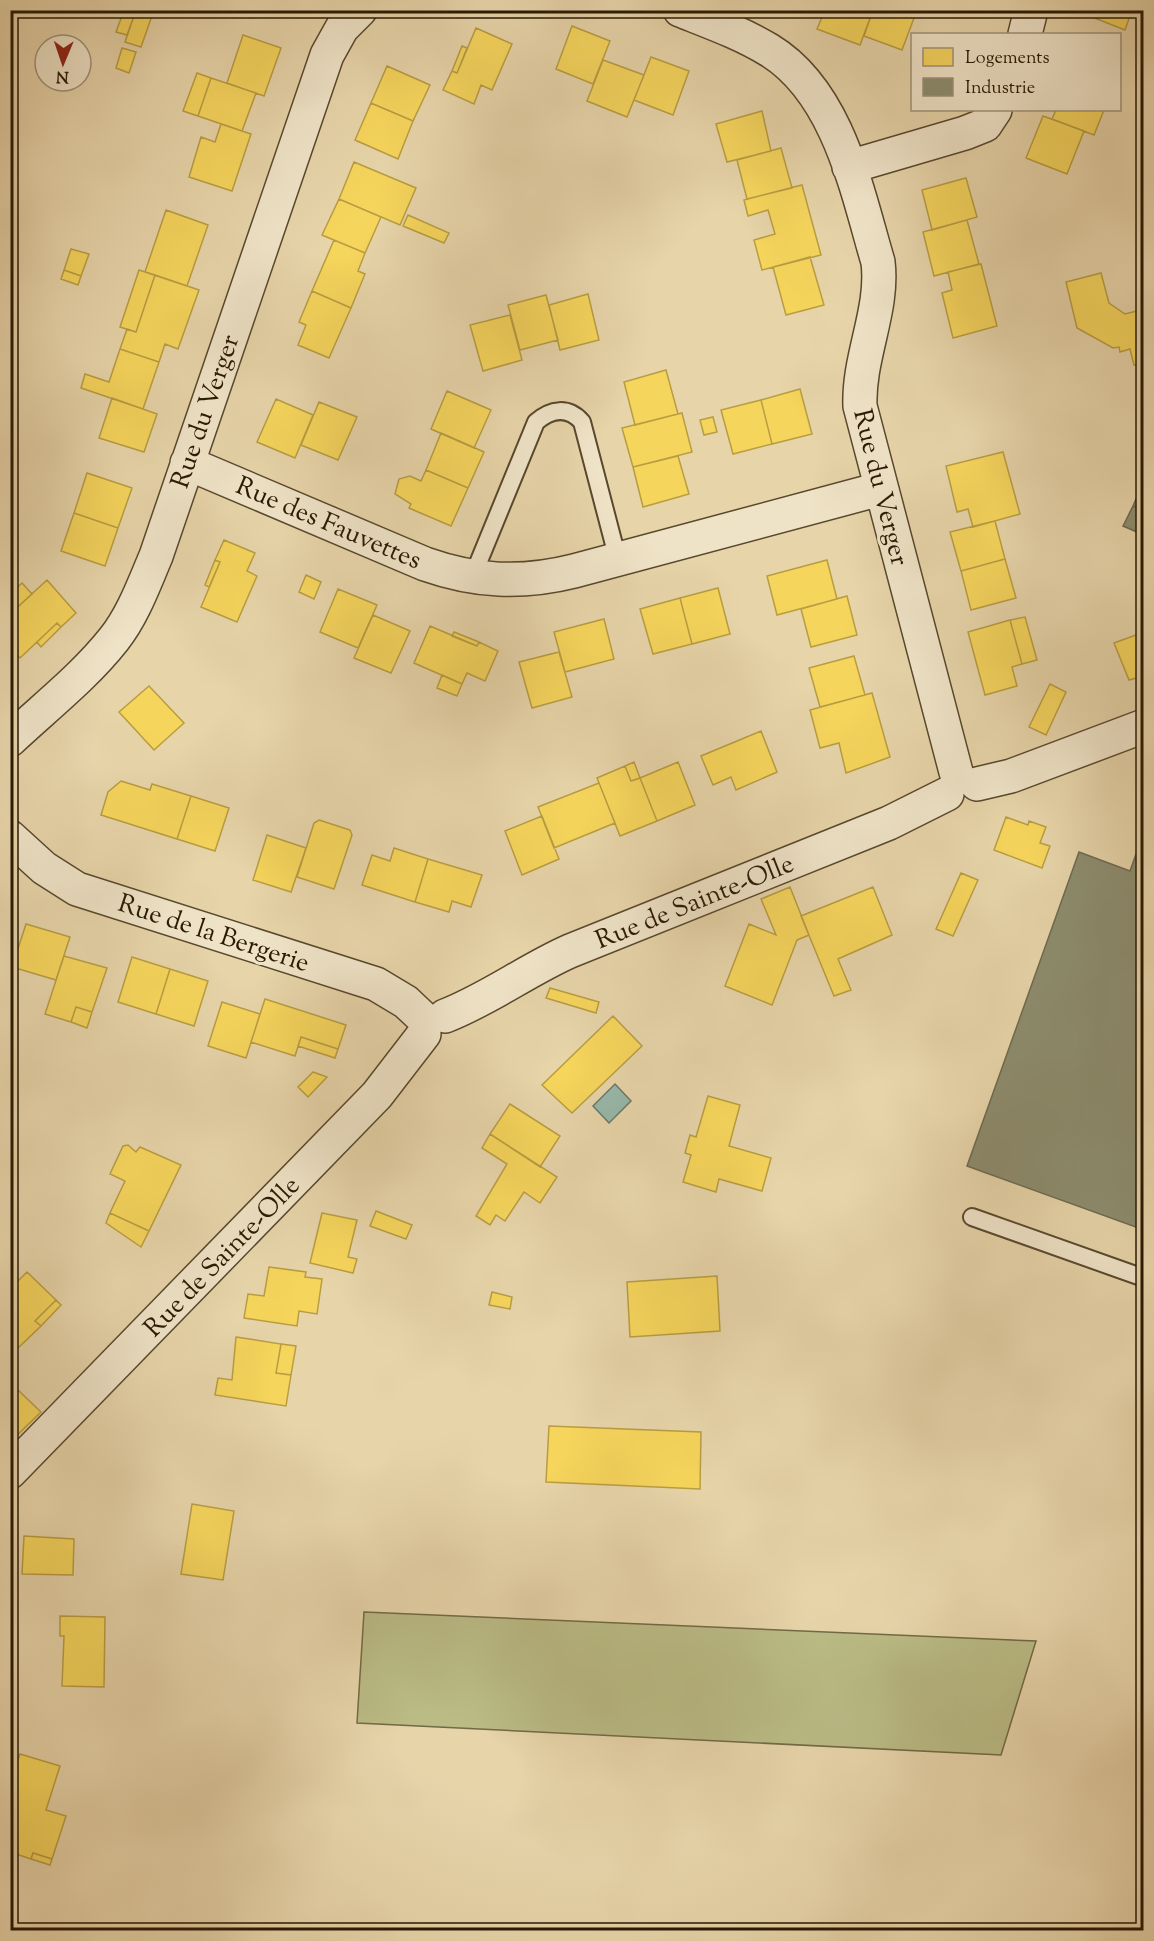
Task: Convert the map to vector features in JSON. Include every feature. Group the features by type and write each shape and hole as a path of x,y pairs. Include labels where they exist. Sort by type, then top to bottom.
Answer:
{"street":[{"name":"Rue du Verger","path":"326,10 332,42"},
{"name":"Rue du Verger","path":"10,740 81,674 115,638 147,578 332,42 360,10"},
{"name":"Rue du Verger","path":"680,10 745,37 770,50 788,64 831,120 849,167 880,278 861,365 859,392 863,420 960,783"},
{"path":"1025,33 1031,10"},
{"path":"849,167 965,134 985,125 994,111"},
{"name":"Rue des Fauvettes","path":"187,463 425,564 472,578 497,581 546,578 880,489"},
{"name":"Rue de Sainte-Olle","path":"10,1472 377,1095 431,1022 470,1006 520,976 570,951 889,823 960,783 1011,776 1143,726"},
{"name":"Rue de la Bergerie","path":"10,837 44,868 78,889 376,984 406,1002 431,1022"}],"lane":[{"path":"472,578 536,422 545,414 559,410 574,413 582,422 618,560"},
{"path":"972,1217 1143,1278"}],"green space":[{"path":"364,1612 1036,1641 1001,1755 357,1723"}],"shaded area":[{"path":"615,1084 631,1101 609,1123 593,1106"}],"building: Logements":[{"path":"124,10 136,10 134,16 123,13"},
{"path":"136,10 154,10 141,47 125,42"},
{"path":"230,10 254,10 251,18"},
{"path":"825,10 873,10 860,45 817,29"},
{"path":"873,10 917,10 902,50 864,36"},
{"path":"1083,10 1132,10 1125,30 1082,13"},
{"path":"123,13 134,16 127,35 116,32"},
{"path":"572,26 610,41 593,84 556,69"},
{"path":"476,28 512,44 492,90 481,85 474,104 443,90 452,71 457,73"},
{"path":"243,35 281,48 264,96 227,83"},
{"path":"462,46 467,48 457,73 452,71"},
{"path":"122,48 136,52 129,73 116,68"},
{"path":"651,57 689,71 673,115 634,100"},
{"path":"603,60 644,75 627,117 587,101"},
{"path":"387,66 430,85 413,121 371,103"},
{"path":"197,73 211,78 198,116 183,111"},
{"path":"211,78 256,93 242,131 198,116"},
{"path":"371,103 413,121 398,159 355,140"},
{"path":"762,111 771,151 727,162 716,124"},
{"path":"1056,111 1104,111 1094,135 1052,119"},
{"path":"1043,116 1084,131 1067,174 1026,158"},
{"path":"221,124 251,134 232,191 189,177 201,137 215,142"},
{"path":"781,148 792,188 747,199 737,160"},
{"path":"354,162 416,188 400,225 339,199"},
{"path":"966,178 977,217 932,230 922,190"},
{"path":"802,185 821,255 762,270 754,240 775,234 768,210 748,216 744,200"},
{"path":"339,199 381,217 365,253 322,235"},
{"path":"166,210 208,225 187,286 145,272"},
{"path":"408,215 449,233 444,243 403,226"},
{"path":"967,220 979,264 934,276 923,232"},
{"path":"334,240 365,253 358,271 365,274 351,308 312,291"},
{"path":"71,249 89,254 81,276 64,270"},
{"path":"810,257 824,305 786,315 773,267"},
{"path":"981,264 997,326 953,338 942,293 952,290 948,272"},
{"path":"64,270 81,276 78,285 61,279"},
{"path":"139,270 155,275 136,332 120,327"},
{"path":"1101,273 1109,303 1125,314 1137,311 1144,335 1144,363 1134,365 1130,349 1120,352 1119,347 1113,348 1077,328 1066,282"},
{"path":"155,275 199,290 178,349 165,344 159,362 120,349 127,329 136,332"},
{"path":"312,291 351,308 329,358 298,345 306,325 299,322"},
{"path":"588,294 599,340 560,350 549,305"},
{"path":"546,295 558,340 520,350 508,305"},
{"path":"510,315 522,360 483,371 470,325"},
{"path":"120,349 159,362 143,409 81,388 85,374 109,382"},
{"path":"666,370 678,414 635,425 624,382"},
{"path":"800,389 812,434 772,444 761,400"},
{"path":"447,391 491,410 474,448 431,429"},
{"path":"112,398 157,414 144,452 99,438"},
{"path":"276,399 313,415 295,458 257,442"},
{"path":"761,400 772,444 733,454 721,410"},
{"path":"319,402 357,417 338,460 301,445"},
{"path":"682,413 692,452 633,467 622,428"},
{"path":"713,417 717,432 704,435 700,420"},
{"path":"441,433 484,452 468,488 426,470"},
{"path":"1003,452 1020,514 973,527 968,509 957,512 946,466"},
{"path":"678,456 689,494 643,507 633,467"},
{"path":"426,470 468,488 451,526 409,508 411,504 395,494 399,479 410,476 421,481"},
{"path":"87,473 132,488 118,528 74,513"},
{"path":"74,513 118,528 105,566 61,551"},
{"path":"995,521 1005,559 961,571 950,532"},
{"path":"224,540 255,553 247,571 257,576 237,622 201,607 220,562 215,560"},
{"path":"1005,559 1016,598 971,610 961,571"},
{"path":"215,560 220,562 209,587 205,585"},
{"path":"827,560 837,599 777,615 767,576"},
{"path":"306,575 321,582 314,599 299,592"},
{"path":"47,580 76,613 61,627 57,623 20,658 10,647 10,614"},
{"path":"22,583 32,594 10,614 10,594"},
{"path":"718,588 730,634 692,644 680,598"},
{"path":"338,589 377,605 358,648 320,632"},
{"path":"847,596 857,635 811,647 801,609"},
{"path":"680,598 692,644 653,654 640,609"},
{"path":"373,615 410,631 391,673 354,658"},
{"path":"1025,617 1037,660 1022,664 1010,620"},
{"path":"604,619 614,659 565,672 554,632"},
{"path":"1010,620 1022,664 1012,667 1017,686 985,695 968,632"},
{"path":"57,623 61,627 41,647 37,642"},
{"path":"430,626 477,646 479,642 498,651 485,681 467,673 462,684 414,663"},
{"path":"454,632 479,642 477,646 452,636"},
{"path":"1144,632 1144,676 1129,680 1114,643"},
{"path":"559,652 572,697 532,708 519,662"},
{"path":"854,656 865,695 820,707 809,668"},
{"path":"442,675 462,684 457,696 437,688"},
{"path":"1050,684 1066,692 1046,735 1029,727"},
{"path":"149,686 184,723 154,750 119,712"},
{"path":"872,693 890,757 846,773 839,743 820,748 810,710"},
{"path":"761,731 777,772 736,790 731,777 713,785 701,756"},
{"path":"634,762 640,778 631,781 625,766"},
{"path":"678,762 695,805 657,821 640,778"},
{"path":"625,766 631,781 640,778 657,821 620,836 597,778"},
{"path":"121,781 150,790 152,784 191,796 177,839 101,815 108,792"},
{"path":"599,783 615,823 554,848 538,807"},
{"path":"191,796 229,808 215,851 177,839"},
{"path":"542,816 559,859 522,875 505,831"},
{"path":"1006,817 1028,825 1029,821 1046,827 1040,843 1050,846 1042,868 994,850"},
{"path":"319,820 350,830 352,835 334,889 297,877 314,823"},
{"path":"267,835 306,848 291,892 253,880"},
{"path":"394,848 428,859 415,902 362,885 372,855 390,861"},
{"path":"428,859 482,875 471,907 452,901 449,912 415,902"},
{"path":"961,873 978,880 953,936 936,929"},
{"path":"790,887 809,935 797,940 772,1005 725,986 749,924 776,935 761,899"},
{"path":"873,887 892,935 838,959 851,990 834,996 801,916"},
{"path":"26,924 70,937 56,980 12,967"},
{"path":"64,956 107,968 92,1012 76,1007 71,1022 45,1014"},
{"path":"132,957 170,969 156,1014 118,1002"},
{"path":"170,969 208,981 194,1026 156,1014"},
{"path":"550,988 599,1002 596,1013 546,998"},
{"path":"265,999 346,1025 338,1049 301,1037 295,1056 251,1042"},
{"path":"222,1002 260,1014 246,1058 208,1046"},
{"path":"76,1007 92,1012 87,1028 71,1022"},
{"path":"613,1016 642,1046 572,1113 542,1085"},
{"path":"301,1037 338,1049 335,1058 298,1046"},
{"path":"313,1072 327,1077 308,1097 298,1087"},
{"path":"708,1096 740,1105 729,1146 771,1158 762,1191 719,1179 716,1192 683,1182 691,1155 685,1153 690,1135 696,1137"},
{"path":"510,1104 560,1136 540,1167 490,1134"},
{"path":"490,1134 557,1177 540,1203 524,1192 505,1221 496,1215 490,1225 476,1216 507,1164 482,1148"},
{"path":"128,1145 136,1152 140,1147 181,1165 149,1231 110,1213 125,1181 110,1174 123,1146"},
{"path":"376,1211 412,1225 406,1239 370,1226"},
{"path":"110,1213 149,1231 141,1247 106,1223"},
{"path":"322,1213 357,1220 348,1257 357,1259 353,1273 310,1263"},
{"path":"269,1267 306,1272 305,1277 322,1279 317,1314 299,1311 297,1326 244,1318 248,1294 264,1296"},
{"path":"27,1272 56,1300 35,1321 41,1326 18,1348 10,1341 10,1289"},
{"path":"717,1276 720,1331 630,1337 627,1282"},
{"path":"492,1292 512,1297 510,1309 489,1305"},
{"path":"56,1300 61,1305 41,1326 35,1321"},
{"path":"236,1337 281,1344 276,1373 291,1375 286,1406 215,1395 218,1378 232,1380"},
{"path":"281,1344 296,1346 291,1375 276,1373"},
{"path":"18,1390 41,1412 10,1442 10,1398"},
{"path":"549,1426 701,1432 700,1489 546,1482"},
{"path":"192,1504 234,1511 223,1580 181,1574"},
{"path":"24,1536 74,1539 73,1575 22,1574"},
{"path":"60,1616 105,1617 104,1687 62,1686 64,1636 60,1636"},
{"path":"20,1754 60,1766 46,1810 66,1816 52,1859 33,1853 31,1859 10,1852 10,1785"},
{"path":"33,1853 52,1859 50,1865 31,1859"}],"building: Industrie":[{"path":"1144,480 1144,511 1133,506"},
{"path":"1133,506 1144,511 1144,535 1123,526"},
{"path":"1140,843 1144,844 1144,1230 967,1166 1079,852 1130,871"}]}
